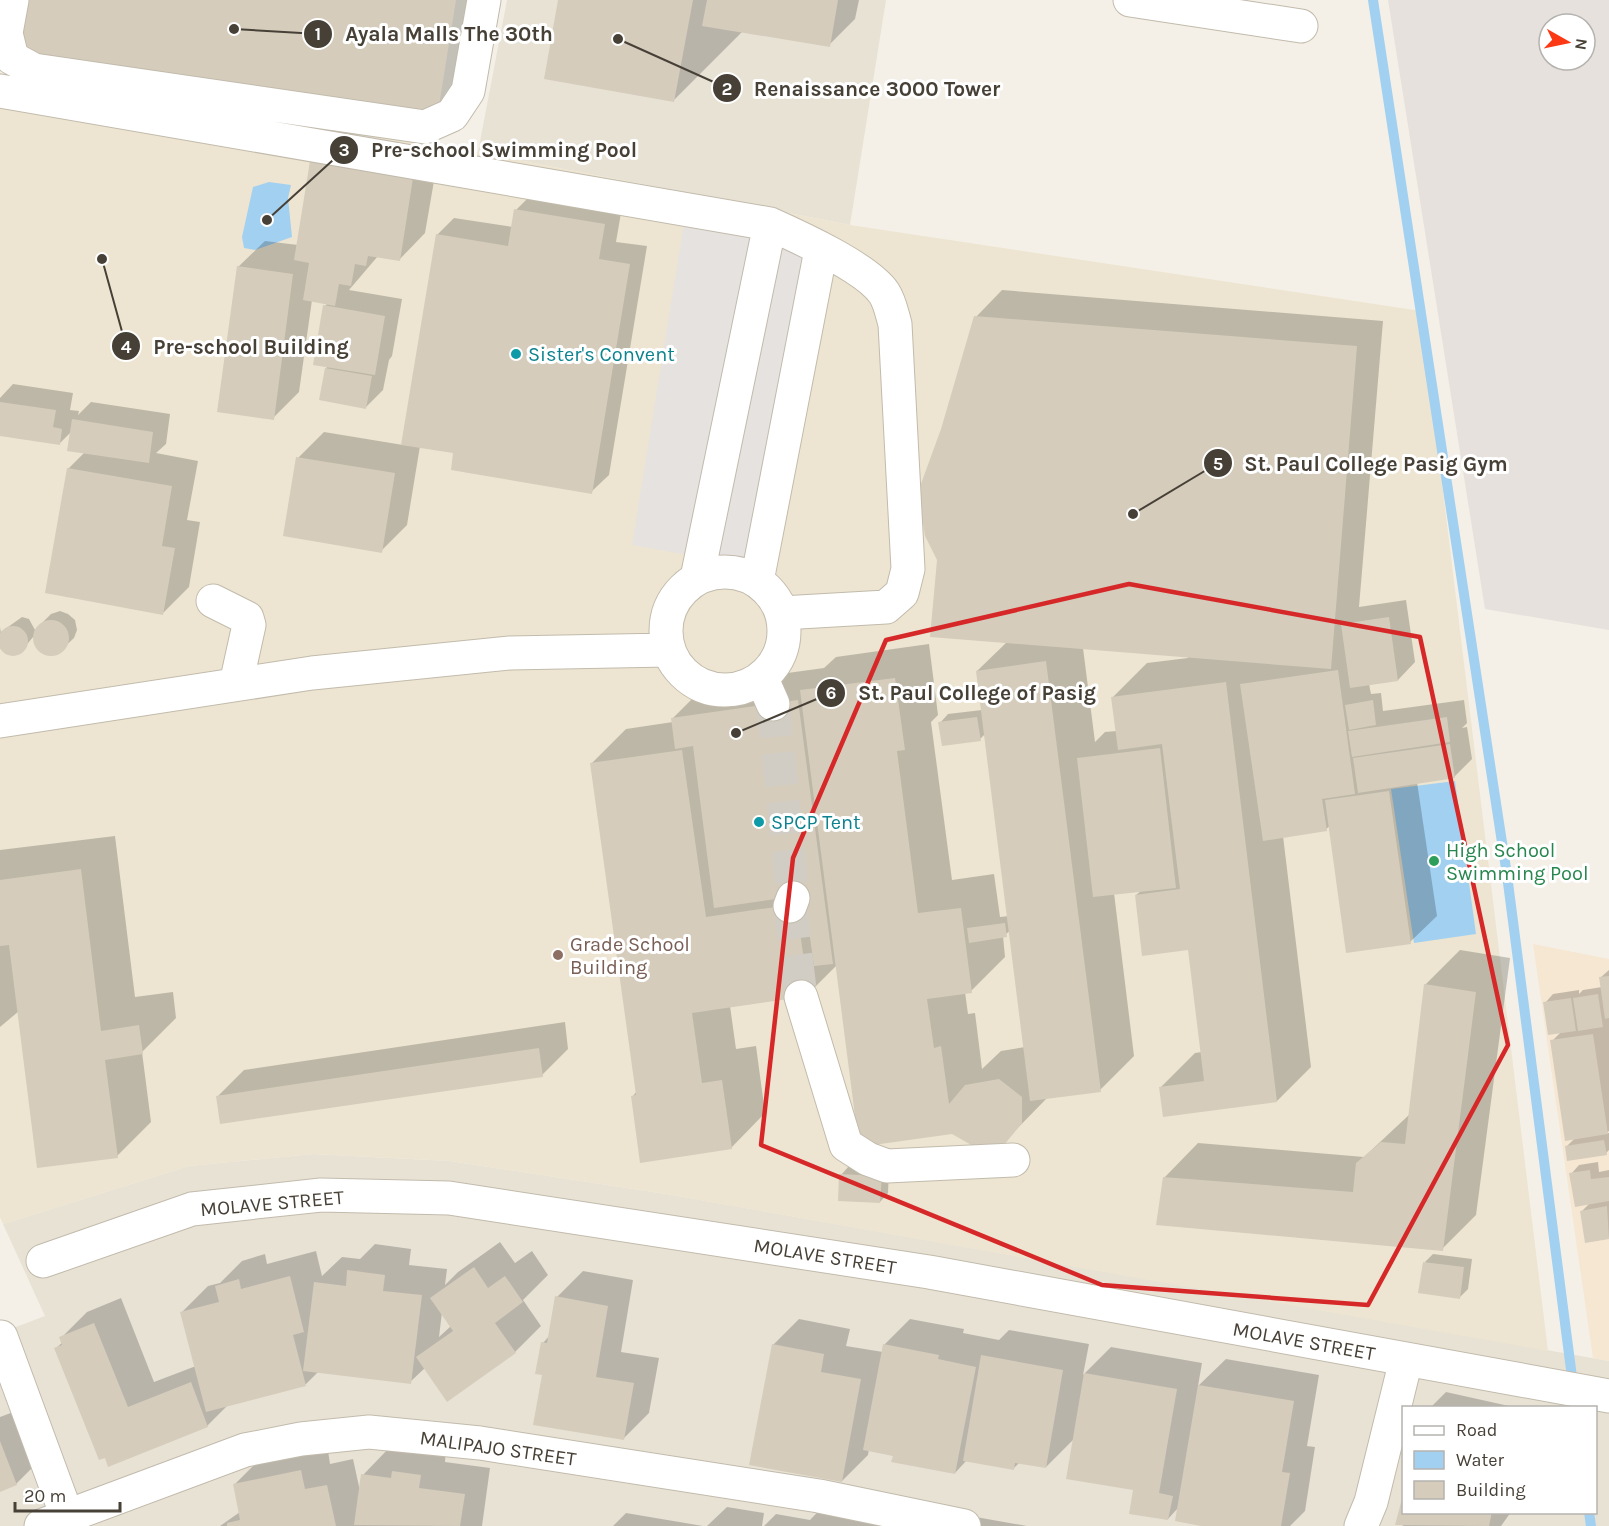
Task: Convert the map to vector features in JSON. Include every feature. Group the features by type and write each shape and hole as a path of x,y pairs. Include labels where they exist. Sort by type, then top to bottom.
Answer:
{"street":[{"path":"12,0 6,33 12,58 34,70 424,127 452,115 468,91 484,0"},
{"path":"1130,0 1301,26"},
{"path":"0,91 770,224 821,250 878,286 889,302 895,324 908,569 902,593 886,607 782,613"},
{"path":"697,578 770,224"},
{"path":"757,581 821,250"},
{"path":"717,572 738,573 757,581 772,594 782,613 784,634 767,692 712,690 693,682 678,668 668,650 665,629 670,608 681,591 697,578 717,572"},
{"path":"213,602 248,618 249,625 236,684"},
{"path":"0,721 236,684 510,653 668,650"},
{"path":"801,997 846,1145 868,1159 887,1166 1013,1160"},
{"name":"MOLAVE STREET","path":"43,1261 192,1209 321,1195 449,1198 929,1272 1608,1396"},
{"path":"1,1337 54,1521"},
{"path":"1361,1526 1371,1502 1406,1359"},
{"name":"MALIPAJO STREET","path":"54,1521 245,1450 301,1439 369,1432 491,1444 819,1497 964,1526"}],"highlighted area":[{"path":"1129,584 1420,637 1508,1045 1368,1305 1102,1285 761,1145 793,858 886,640"}],"shaded area":[{"path":"507,0 886,0 850,225 478,152"},
{"path":"1388,0 1609,0 1609,630 1485,609"},
{"path":"0,73 478,152 850,225 1421,311 1548,1351 666,1194 450,1161 313,1154 189,1166 3,1224 0,1217"},
{"path":"687,204 823,228 762,568 632,545"},
{"path":"1533,944 1609,959 1609,1361 1593,1358"},
{"path":"313,1154 450,1161 666,1194 1609,1361 1609,1526 0,1526 0,1333 45,1316 3,1224 189,1166"}],"water":[{"path":"269,182 291,185 288,198 292,237 255,250 244,248 242,237 253,187"},
{"name":"High School Swimming Pool","path":"1455,781 1476,934 1414,943 1391,789"}],"building":[{"path":"22,0 456,0 438,112 13,57"},
{"path":"558,0 693,0 674,102 544,79"},
{"path":"707,0 838,0 830,47 702,26"},
{"path":"310,161 413,178 400,261 368,256 366,266 355,264 351,286 339,284 335,306 303,300 309,263 294,260"},
{"name":"Sister's Convent","path":"514,209 605,224 599,259 630,264 592,494 451,470 453,453 401,445 436,234 508,246"},
{"path":"237,266 293,274 274,420 217,412"},
{"path":"323,305 385,316 375,375 313,365"},
{"path":"974,316 1357,346 1331,669 930,637 937,560 925,536 918,492 941,429"},
{"path":"325,368 372,376 366,409 319,400"},
{"path":"0,402 56,410 53,427 62,429 60,445 0,436"},
{"path":"72,419 153,432 149,463 67,451"},
{"path":"296,457 395,473 382,553 283,536"},
{"path":"67,468 172,486 162,546 175,548 163,615 45,593"},
{"path":"1389,617 1398,681 1350,688 1341,624"},
{"path":"51,620 64,625 69,638 64,651 51,656 38,651 33,638 38,625"},
{"path":"7,627 19,627 27,635 27,647 19,655 7,655 -1,647 -1,635"},
{"path":"1046,661 1101,1092 1030,1101 976,671"},
{"path":"1338,670 1355,794 1322,799 1327,831 1263,841 1240,684"},
{"path":"895,678 905,750 897,751 918,913 961,908 972,993 927,999 934,1048 941,1046 949,1104 965,1085 999,1079 1022,1097 1022,1123 1004,1145 973,1146 952,1134 859,1147 800,690"},
{"path":"1226,682 1277,1102 1163,1117 1159,1087 1204,1081 1188,950 1142,956 1135,895 1180,889 1162,744 1118,750 1111,697"},
{"name":"SPCP Tent","path":"798,700 833,964 814,966 804,895 714,908 693,746 675,749 671,718"},
{"path":"1373,700 1376,725 1349,730 1345,705"},
{"path":"977,717 981,741 942,746 938,722"},
{"path":"1447,717 1450,742 1352,757 1348,731"},
{"path":"1450,744 1455,778 1358,793 1353,758"},
{"path":"1160,748 1176,888 1093,897 1077,758"},
{"path":"682,750 706,917 796,904 809,996 692,1013 702,1083 722,1080 732,1149 640,1163 631,1096 636,1095 590,763"},
{"path":"1389,791 1411,944 1346,953 1325,800"},
{"path":"81,869 101,1031 139,1025 143,1054 105,1060 118,1158 37,1168 9,945 0,946 0,880"},
{"path":"1005,923 1007,937 969,943 967,928"},
{"path":"1609,976 1609,1018 1605,1019 1599,977"},
{"path":"1424,984 1476,992 1443,1251 1156,1225 1163,1177 1353,1192 1356,1163 1381,1142 1405,1144"},
{"path":"1598,994 1603,1027 1578,1031 1573,998"},
{"path":"1571,998 1576,1031 1548,1035 1543,1002"},
{"path":"1593,1034 1608,1134 1565,1141 1550,1040"},
{"path":"539,1048 543,1077 220,1124 216,1096"},
{"path":"1604,1140 1607,1155 1567,1161 1565,1146"},
{"path":"1590,1170 1591,1179 1609,1177 1609,1201 1575,1207 1569,1173"},
{"path":"839,1174 882,1176 880,1203 838,1201"},
{"path":"1607,1206 1609,1239 1585,1243 1580,1211"},
{"path":"1423,1262 1464,1267 1460,1299 1418,1293"},
{"path":"474,1267 488,1288 505,1276 523,1302 495,1323 516,1353 447,1402 416,1357 453,1331 430,1298"},
{"path":"347,1270 385,1275 383,1291 422,1295 411,1384 303,1371 314,1282 346,1286"},
{"path":"290,1276 304,1332 293,1335 306,1386 206,1412 180,1312 219,1302 215,1286 239,1279 241,1289"},
{"path":"555,1296 608,1306 596,1377 634,1383 624,1440 533,1425 542,1375 535,1374 541,1342 547,1343"},
{"path":"94,1323 128,1407 191,1382 208,1427 108,1467 105,1458 99,1460 54,1348 62,1345 59,1337"},
{"path":"772,1344 824,1354 821,1372 861,1379 842,1482 749,1465"},
{"path":"883,1344 939,1355 938,1359 976,1367 955,1474 891,1462 893,1456 863,1450"},
{"path":"981,1355 1063,1370 1046,1468 1015,1463 1014,1470 963,1461"},
{"path":"1084,1373 1177,1389 1159,1493 1173,1496 1168,1520 1129,1514 1133,1490 1066,1479"},
{"path":"1198,1385 1294,1401 1282,1472 1290,1473 1281,1526 1201,1526 1175,1521"},
{"path":"0,1441 17,1485 0,1492"},
{"path":"301,1470 305,1489 327,1485 336,1526 227,1526 227,1523 240,1520 233,1484"},
{"path":"392,1471 421,1475 419,1488 465,1494 460,1526 354,1525 361,1474 391,1478"},
{"path":"1402,1499 1402,1514 1492,1514 1489,1526 1395,1525"}],"waterway":[{"path":"1373,0 1507,875 1576,1406"},
{"path":"1589,1514 1591,1526"}],"tunnel":[{"path":"773,704 793,898"},
{"path":"790,906 801,997"}],"place":[{"name":"Ayala Malls The 30th","path":"234,29"},
{"name":"Renaissance 3000 Tower","path":"618,39"},
{"name":"Pre-school Swimming Pool","path":"267,220"},
{"name":"Pre-school Building","path":"102,259"},
{"name":"Sister's Convent","path":"516,354"},
{"name":"St. Paul College Pasig Gym","path":"1133,514"},
{"name":"St. Paul College of Pasig","path":"736,733"},
{"name":"SPCP Tent","path":"759,822"},
{"name":"High School Swimming Pool","path":"1434,861"},
{"name":"Grade School Building","path":"558,955"}]}
